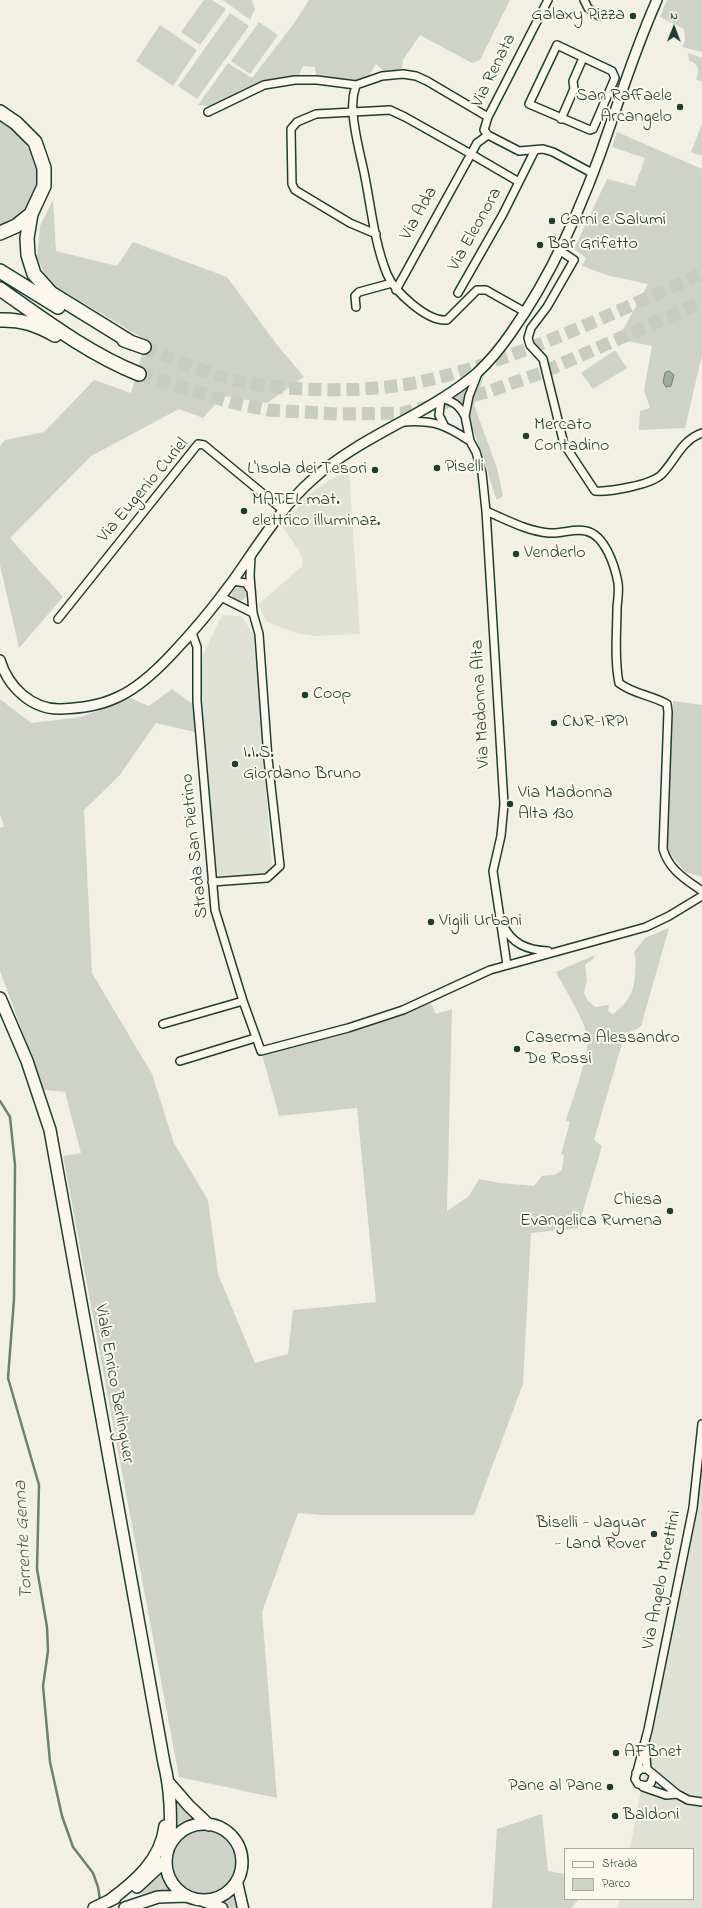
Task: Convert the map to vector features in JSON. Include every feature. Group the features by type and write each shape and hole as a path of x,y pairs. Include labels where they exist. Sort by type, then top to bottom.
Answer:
{"highway":[{"path":"0,112 27,133 35,142 44,168 44,186 31,214 27,238 28,255 34,274 51,293 138,345 86,322 0,271"},
{"path":"0,233 16,226 31,214"},
{"path":"0,289 81,344 122,367"},
{"path":"0,320 16,320 30,323 91,357 139,374"}],"main road":[{"name":"Viale Enrico Berlinguer","path":"0,998 27,1061 50,1130 164,1763 169,1783 171,1814 170,1845"},
{"path":"94,1908 130,1886 148,1866 161,1845 165,1820 164,1763"},
{"name":"Viale Enrico Berlinguer","path":"169,1783 189,1806 209,1825"},
{"path":"203,1901 216,1899 224,1895 237,1882 242,1867 242,1859 238,1844 224,1830 209,1825 196,1825 185,1829 175,1837 170,1845 166,1860 167,1873 178,1891 186,1896 222,1908"},
{"path":"109,1900 134,1890 166,1860"},
{"path":"237,1882 243,1908"},
{"path":"125,1908 139,1902 158,1897 186,1896"}],"street":[{"name":"Via Renata","path":"488,135 484,130 488,117 548,0"},
{"path":"584,0 588,8 599,16"},
{"name":"Via Madonna Alta","path":"0,660 10,680 22,695 37,705 54,709 77,708 100,704 120,696 137,686 159,668 192,633 221,597 284,511 307,484 325,468 441,398 479,371 510,335 541,285 559,250 592,173 636,50 658,0"},
{"path":"557,45 612,71 615,78 603,107 594,129 590,130 561,119 529,104 557,45"},
{"path":"561,119 574,89 573,81 584,58"},
{"path":"208,112 264,85 295,80 318,80 356,85 382,76 403,74 416,76 488,117"},
{"path":"356,85 353,92 353,112 376,234 387,274 396,290 408,301 426,313 442,321 447,320 477,290 486,290 525,312"},
{"path":"603,107 614,113"},
{"name":"Via Eleonora","path":"376,234 350,223 301,195 295,190 292,184 291,129 297,122 316,114 390,110 519,182"},
{"path":"488,135 519,151 543,149 553,152 592,173"},
{"name":"Via Ada","path":"396,290 476,143 488,135"},
{"name":"Via Eleonora","path":"458,292 503,214 535,150"},
{"path":"559,250 574,260 547,307 531,328 528,338 530,346 543,359 564,444 594,491 605,492 648,482 661,475 688,440 702,433"},
{"path":"356,307 355,296 359,292 392,283"},
{"name":"Via Madonna Alta","path":"479,371 469,396 465,416 470,441 476,452 482,473 486,511 504,804 502,836 493,871 507,965"},
{"path":"444,425 439,414 441,398 460,407 465,416"},
{"path":"400,422 431,422 444,425 470,441"},
{"name":"Via Eugenio Curiel","path":"58,619 198,444 204,445 284,511"},
{"path":"486,511 528,529 549,533 585,530 597,536 604,545 613,565 618,583 616,671 619,683 628,690 667,704 668,712 663,849 665,858 671,867 702,891"},
{"path":"212,882 267,878 280,866 268,759 259,634 253,613 250,589 251,555"},
{"path":"232,581 246,583 250,589"},
{"path":"221,597 253,613"},
{"name":"Strada San Pietrino","path":"192,633 197,647 197,701 215,910 255,1038 261,1051 348,1028 403,1010 485,972 507,965"},
{"path":"507,965 646,927 669,916 702,896"},
{"path":"500,920 506,932 518,945 539,951 556,951"},
{"path":"163,1024 243,1000"},
{"path":"180,1061 255,1038"},
{"name":"Via Angelo Morettini","path":"636,1773 645,1739 693,1508 702,1424"},
{"name":"Via Angelo Morettini","path":"645,1739 647,1769"},
{"path":"676,1794 666,1795 643,1786 636,1782 636,1773 641,1769 647,1769 653,1776 676,1794 688,1800 702,1802"},
{"path":"643,1786 651,1784 653,1776"}],"shaded area":[{"path":"669,371 674,375 671,386 666,387 663,382 665,373"},
{"path":"349,471 360,634 314,636 296,633 267,622 258,605 302,566 302,556 283,527 308,495 331,479"},
{"name":"I.I.S. Giordano Bruno","path":"222,615 241,616 254,635 272,866 266,873 220,876 216,871 200,671 203,655"},
{"path":"702,1427 702,1908 618,1908 620,1900 694,1900 694,1848 630,1848 693,1508"}],"green space":[{"path":"204,0 212,0 226,9 200,45 181,32"},
{"path":"223,0 252,0 255,9 250,20"},
{"path":"309,0 510,0 480,60 472,63 420,35 403,60 402,69 386,73 376,64 369,76 356,81 316,75 315,67 303,66 299,75 260,83 212,106 198,105 228,63 252,78 295,22"},
{"path":"667,0 702,0 702,52 682,47 685,41 684,29 660,17"},
{"path":"230,13 249,26 197,99 178,86"},
{"path":"259,22 278,35 250,74 231,61"},
{"path":"160,25 197,50 173,86 136,61"},
{"path":"688,53 702,58 702,82 696,79 698,68 693,62 689,61"},
{"path":"0,120 16,131 35,158 38,188 26,207 10,223 0,226"},
{"path":"702,124 702,156 691,152"},
{"path":"617,132 702,169 702,355 685,428 639,430 640,411 650,408 644,390 652,346 618,339 648,284 610,276 582,266 586,258 574,249 607,179 635,186 645,158 612,147"},
{"path":"53,200 56,251 117,266 133,242 227,277 278,346 304,377 267,403 223,396 203,418 179,409 91,456 10,538 63,597 19,648 0,565 0,446 5,440 44,432 94,380 131,393 146,340 48,282 37,257 40,226"},
{"path":"615,350 627,368 593,389 581,373"},
{"path":"485,373 474,405 497,468 503,496 497,500 471,424 470,416 472,398"},
{"path":"239,587 244,589 246,594 244,599 239,601 234,599 232,594 234,589"},
{"path":"172,689 194,705 195,732 156,723 119,776 84,810 92,973 152,1074 174,1143 208,1200 218,1274 255,1363 288,1354 293,1310 376,1302 357,1108 279,1116 261,1051 412,1006 431,1004 436,1014 452,1009 447,1211 469,1196 479,1179 500,1183 534,1186 542,1176 554,1175 562,1170 564,1155 561,1154 570,1122 566,1121 586,1053 587,1035 585,1028 556,972 595,955 593,959 585,965 587,980 584,993 588,1001 595,1007 609,1005 608,1011 613,1014 619,1010 630,996 635,978 636,966 634,952 645,938 669,928 641,1026 635,1030 625,1033 594,1140 602,1146 578,1228 531,1233 523,1384 474,1515 323,1515 298,1513 262,1612 277,1798 179,1777 63,1156 81,1153 65,1092 44,1090 0,971 0,828 4,826 0,815 0,699 31,723 81,717 130,698 149,706"},
{"path":"673,701 702,705 702,877 685,872 667,850 665,839"},
{"path":"176,1796 184,1809 197,1820 189,1821 178,1827 174,1798"},
{"path":"542,1814 548,1871 564,1874 564,1900 578,1900 571,1908 492,1908 497,1829"},
{"path":"204,1831 222,1837 230,1845 236,1863 230,1881 222,1889 204,1895 186,1889 178,1881 172,1863 178,1845 186,1837"},
{"path":"160,1873 164,1884 170,1890 137,1894"},
{"path":"235,1893 239,1908 228,1908 219,1904 229,1900"}],"waterway":[{"name":"Torrente Genna","path":"0,1101 10,1117 15,1165 14,1299 8,1378 39,1485 37,1569 47,1627 48,1651 43,1686 50,1762 62,1816 73,1847 93,1873 98,1887 100,1900"}],"tunnel":[{"path":"144,347 193,367 243,382 287,388 334,390 381,388 424,381 460,372 531,348 702,274"},
{"path":"139,374 230,402 268,410 338,414 403,413 487,392 541,373 702,302"}],"place":[{"name":"Galaxy Pizza","path":"633,16"},
{"name":"San Raffaele Arcangelo","path":"680,107"},
{"name":"Carni e Salumi","path":"552,221"},
{"name":"Bar Grifetto","path":"540,245"},
{"name":"Mercato Contadino","path":"526,436"},
{"name":"Piselli","path":"437,468"},
{"name":"L'Isola dei Tesori","path":"375,470"},
{"name":"MATEL mat. elettrico illuminaz.","path":"244,511"},
{"name":"Venderlo","path":"516,554"},
{"name":"Coop","path":"305,695"},
{"name":"CNR-IRPI","path":"554,723"},
{"name":"I.I.S. Giordano Bruno","path":"235,764"},
{"name":"Via Madonna Alta 130","path":"510,804"},
{"name":"Vigili Urbani","path":"431,922"},
{"name":"Caserma Alessandro De Rossi","path":"517,1049"},
{"name":"Chiesa Evangelica Rumena","path":"670,1211"},
{"name":"Biselli - Jaguar - Land Rover","path":"654,1534"},
{"name":"AFBnet","path":"616,1753"},
{"name":"Pane al Pane","path":"610,1787"},
{"name":"Baldoni","path":"615,1816"}]}
